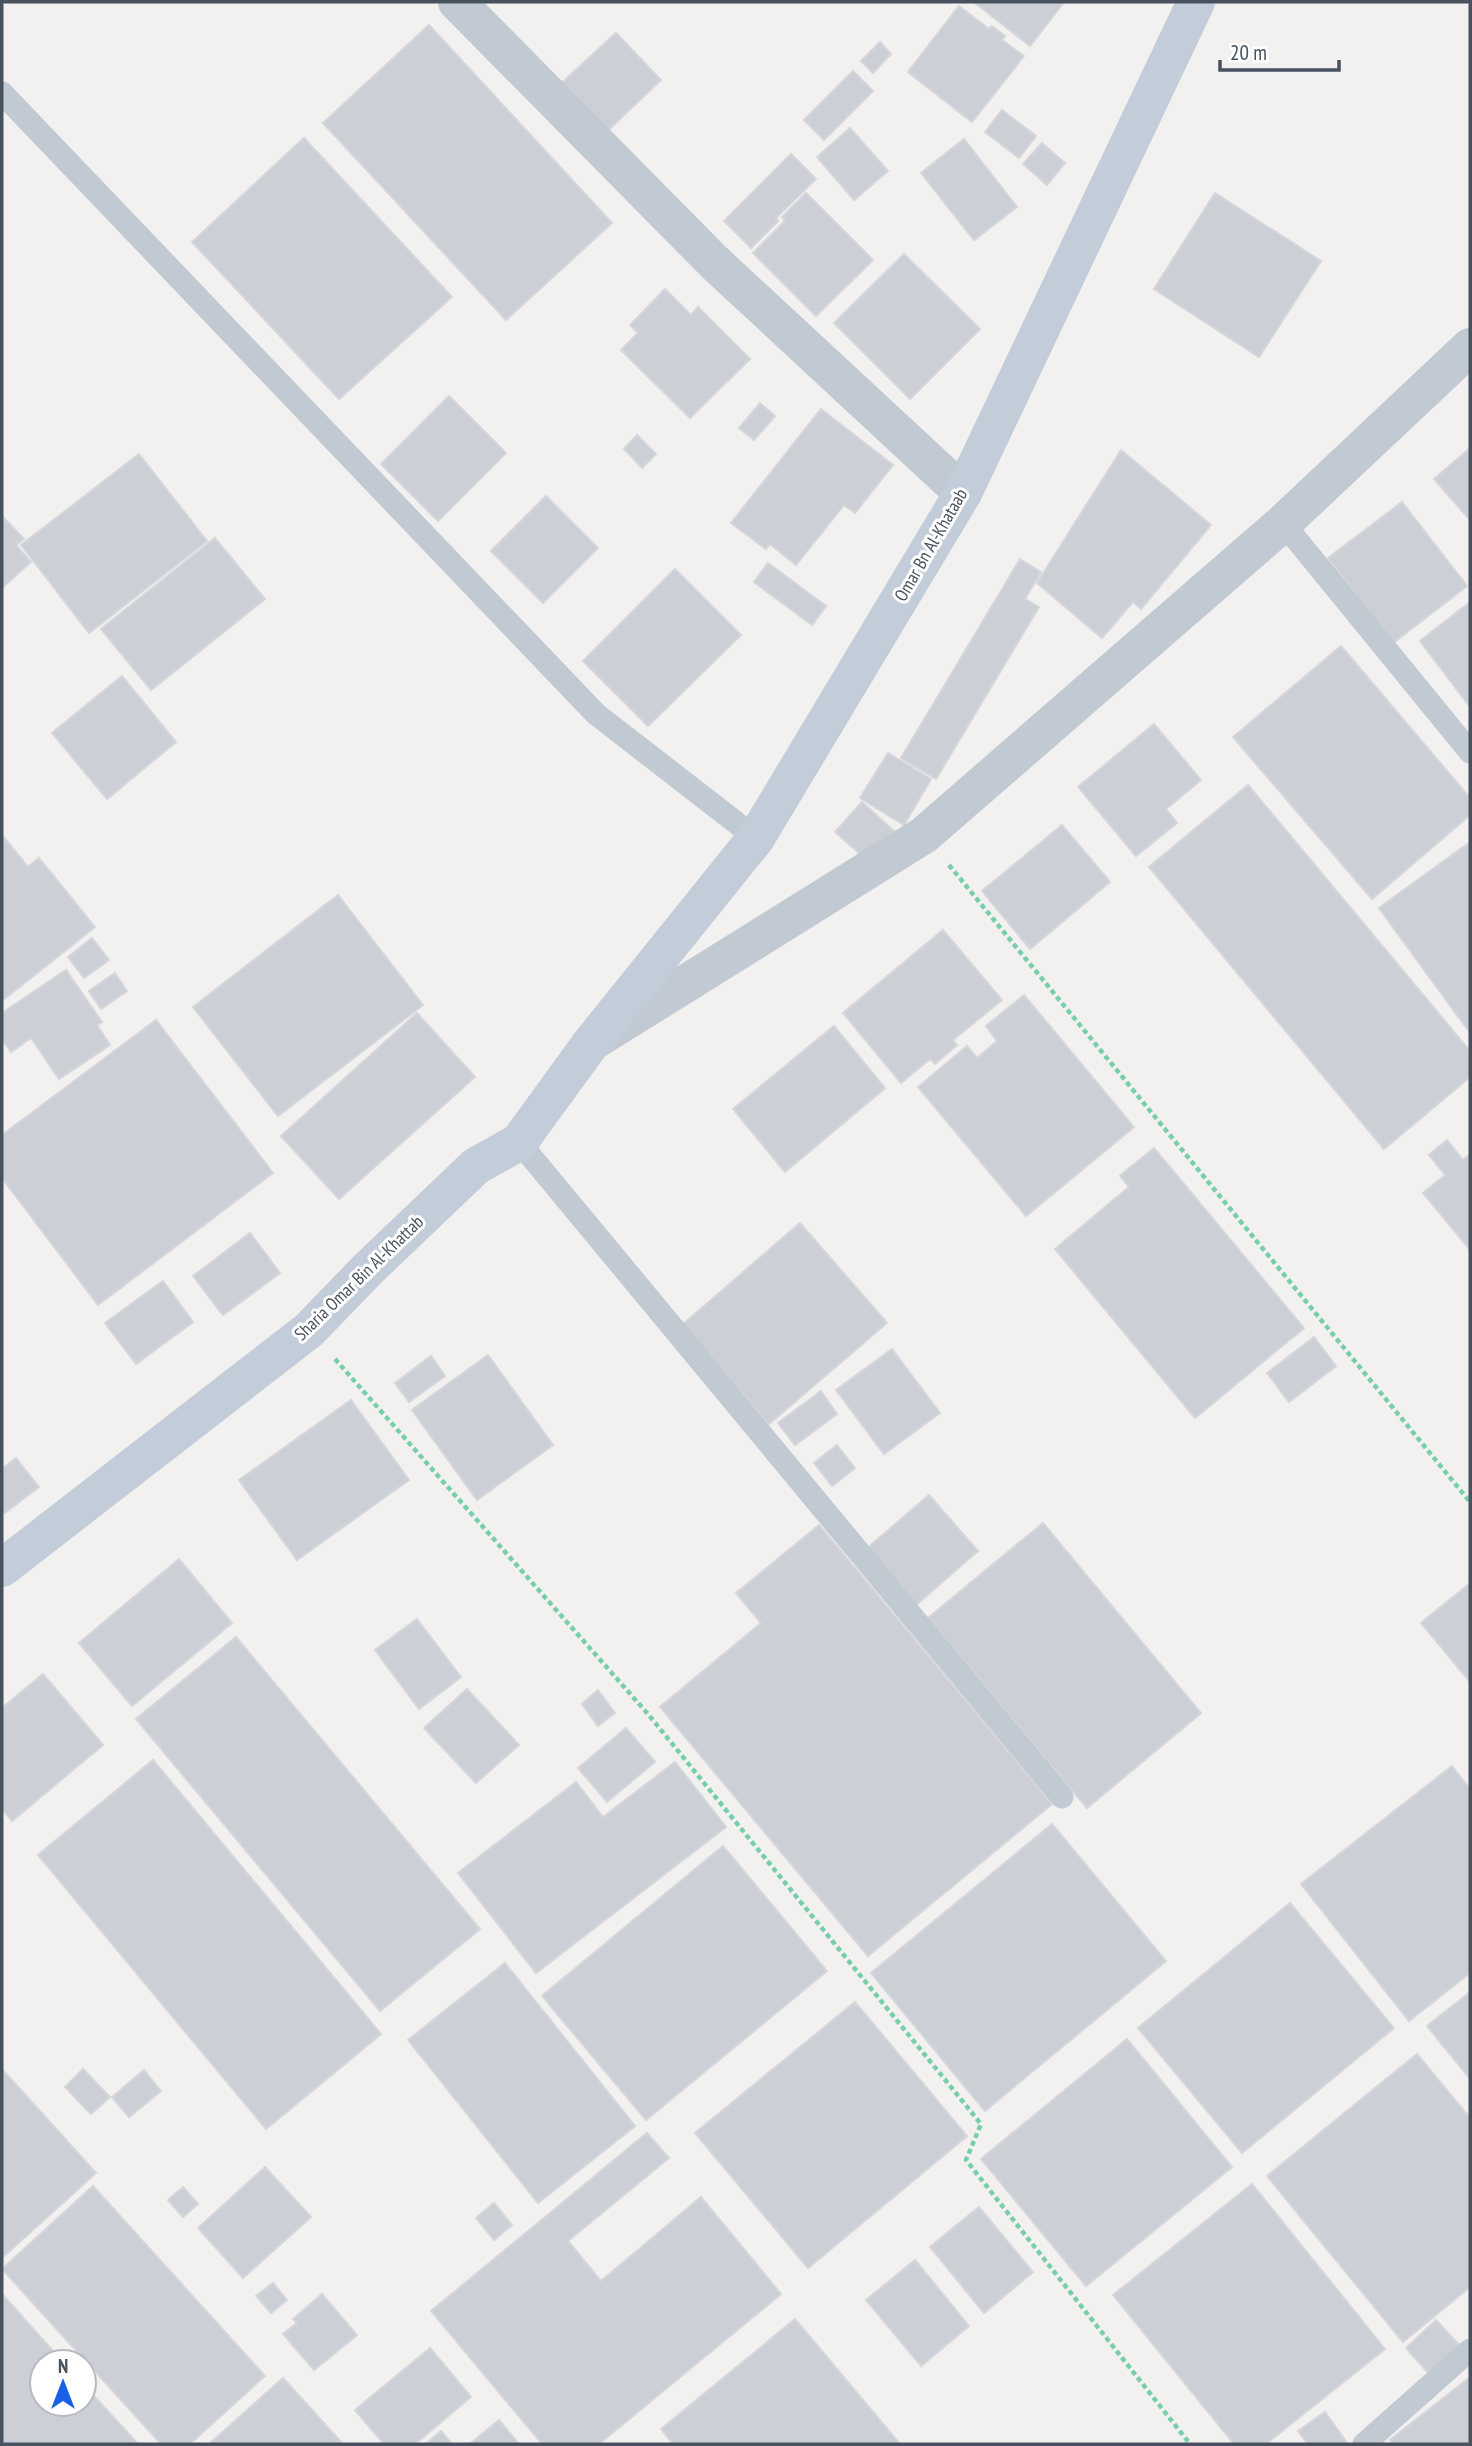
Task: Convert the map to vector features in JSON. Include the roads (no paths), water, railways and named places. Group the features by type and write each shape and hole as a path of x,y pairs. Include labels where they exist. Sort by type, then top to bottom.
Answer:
{"main road":[{"name":"Omar Bn Al-Khataab","path":"591,1043 756,838 963,493 1190,4"},
{"name":"Sharia Omar Bin Al-Khattab","path":"2,1568 309,1330 368,1269 476,1166 519,1142 591,1043"}],"street":[{"path":"457,2 714,262 963,493"},
{"path":"591,1043 924,835 1283,523 1470,347"}],"lane":[{"path":"2,93 596,714 756,838"},
{"path":"1283,523 1470,752"},
{"path":"519,1142 1062,1797"},
{"path":"1364,2444 1470,2350"}]}
